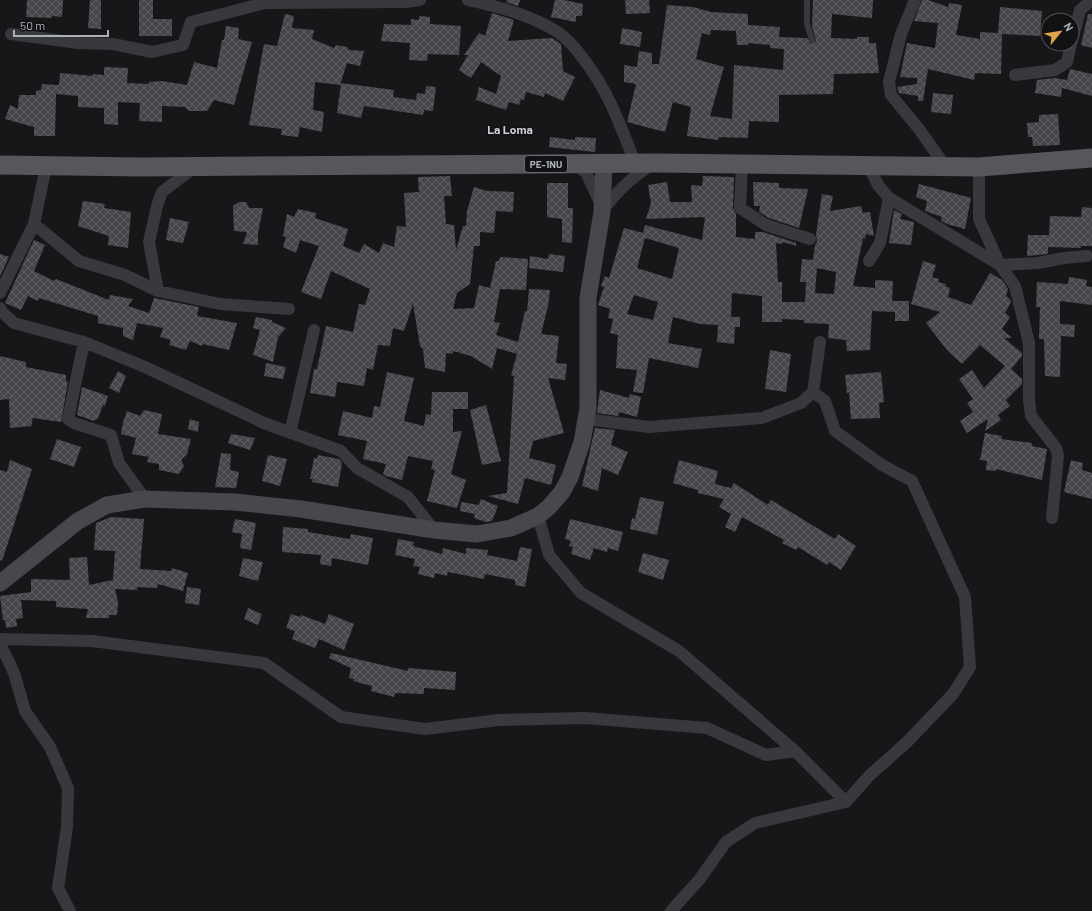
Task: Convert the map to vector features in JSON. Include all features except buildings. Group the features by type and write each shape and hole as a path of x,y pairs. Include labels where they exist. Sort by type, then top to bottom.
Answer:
{"main road":[{"name":"PE-1NU","path":"0,165 46,167 195,167 655,163 979,167 1092,158"},
{"path":"0,583 78,521 107,505 145,499 186,499 286,507 434,530 477,534 494,532 525,523 538,516 549,507 562,492 570,477 582,442 588,408 588,298 602,212 604,164"}],"street":[{"path":"11,34 78,43 112,44 152,52 184,45 191,22 262,2 406,2 420,0"},
{"path":"468,0 490,2 560,33 575,48 597,75 612,102 635,163"},
{"path":"915,0 901,34 890,82 891,96 919,129 945,166"},
{"path":"1079,12 1092,0"},
{"path":"1015,75 1055,70 1067,62 1069,52"},
{"path":"602,212 612,198 629,180 655,163"},
{"path":"577,164 591,181 602,212"},
{"path":"742,164 740,208 766,225 810,239"},
{"path":"868,165 878,185 889,198 1000,265 1038,263 1064,258 1087,256"},
{"path":"0,293 34,224 46,167"},
{"path":"158,291 149,242 157,206 162,192 195,167"},
{"path":"979,167 979,219 1000,265 1015,286 1030,343 1029,400 1031,416 1056,448 1058,456 1052,518"},
{"path":"868,261 880,243 889,198"},
{"path":"34,224 79,261 125,275 158,291 220,304 289,309"},
{"path":"0,308 0,311 14,323 84,342 145,367 264,423 341,451 357,468 408,497 434,530"},
{"path":"290,433 314,330"},
{"path":"84,342 68,419 74,423 110,435 119,463 145,499"},
{"path":"586,419 649,427 762,418 801,403 813,392 820,342"},
{"path":"671,911 698,880 726,842 755,823 846,802 869,776 907,742 953,694 970,667 965,597 912,480 882,465 835,431 825,401 813,392"},
{"path":"538,516 549,555 581,593 679,651 795,751 846,802"},
{"path":"0,639 92,641 264,664 342,717 425,729 499,720 585,718 707,728 766,755 795,751"},
{"path":"0,643 14,673 25,711 50,747 68,788 67,827 58,888 70,911"}],"lane":[{"path":"807,0 807,24 812,40"}],"district":[{"name":"La Loma","path":"510,130"}]}
